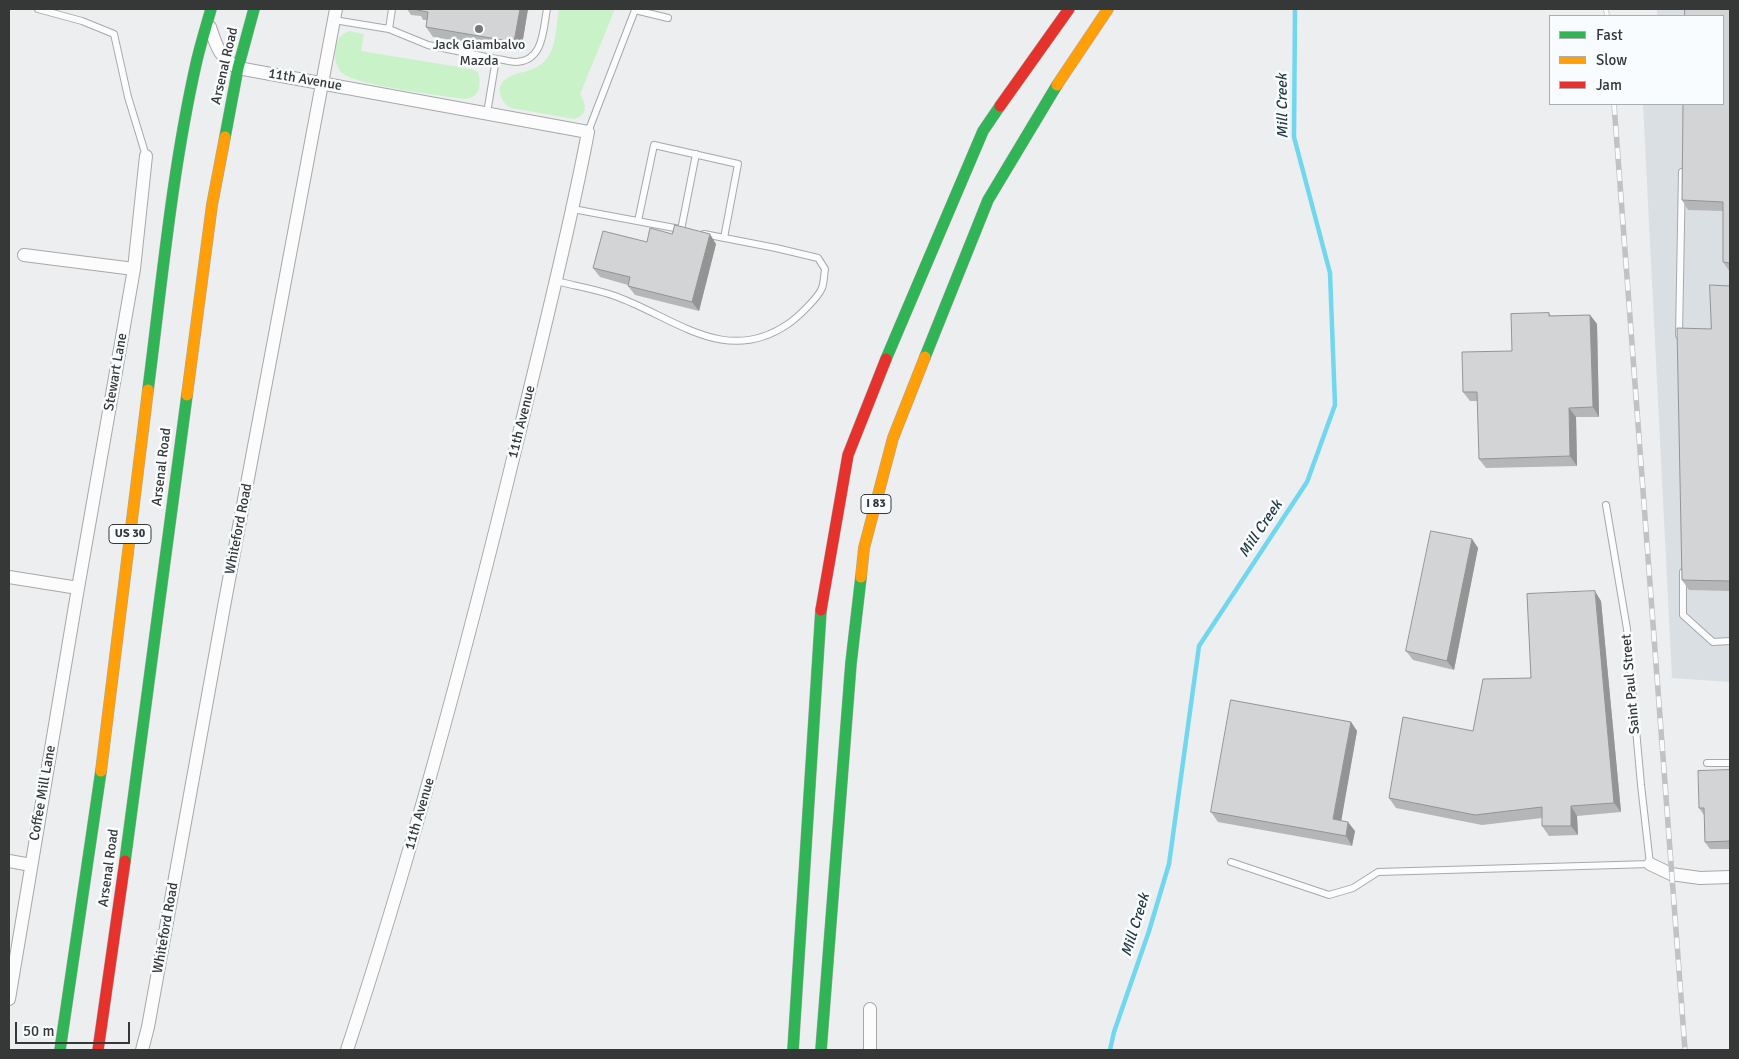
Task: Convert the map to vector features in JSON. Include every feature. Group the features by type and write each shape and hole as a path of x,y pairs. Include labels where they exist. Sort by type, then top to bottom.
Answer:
{"highway":[{"name":"Arsenal Road","path":"98,1050 142,738 212,205 238,68 254,9"},
{"name":"I 83","path":"793,1050 820,617 848,454 893,342 984,131 1069,9"},
{"name":"I 83","path":"821,1050 852,664 864,548 893,438 988,200 1068,67 1108,9"},
{"name":"Arsenal Road","path":"60,1050 102,762 166,245 180,150 196,64 209,14"}],"street":[{"path":"209,14 217,50 225,60 238,68"},
{"name":"Whiteford Road","path":"142,1050 148,1026 335,14"},
{"name":"11th Avenue","path":"238,68 588,132 573,209 499,518 434,763 380,952 347,1050"},
{"name":"Stewart Lane","path":"78,588 134,269 146,156"},
{"path":"24,255 134,269"},
{"path":"9,577 78,588"},
{"name":"Coffee Mill Lane","path":"9,999 78,588"},
{"path":"9,861 31,865"},
{"path":"1650,864 1670,874 1700,878 1730,876"},
{"path":"870,1008 870,1050"}],"lane":[{"path":"38,9 82,21 114,34 128,97 146,156"},
{"path":"389,29 392,9"},
{"path":"335,14 389,29 428,45 516,62 528,59 536,54 540,46 547,9"},
{"path":"588,132 635,10 668,18"},
{"path":"487,113 496,58"},
{"path":"638,221 654,145 738,164 724,238"},
{"path":"681,230 696,154"},
{"path":"1679,341 1682,166"},
{"path":"573,209 689,231"},
{"path":"556,281 615,296 689,331 717,340 744,341 774,334 798,317 822,289 825,269 818,258 698,233"},
{"name":"Saint Paul Street","path":"1606,505 1626,629 1640,785 1650,864"},
{"path":"1682,566 1683,615 1714,642 1730,641"},
{"path":"1707,763 1730,764"},
{"path":"1231,862 1329,894 1353,888 1378,872 1650,864"}],"shaded area":[{"path":"1657,9 1730,9 1730,682 1672,678 1643,105 1724,105 1724,15 1657,15"}],"green space":[{"path":"559,9 615,9 580,94 585,106 584,112 574,119 511,108 507,106 500,95 502,82 511,76 537,67 547,58 553,47"},
{"path":"349,31 364,34 361,51 471,69 478,72 480,86 477,93 464,99 381,86 350,77 340,71 335,55 336,44 342,35"}],"building":[{"name":"Jack Giambalvo Mazda","path":"417,9 520,9 514,42 426,27 428,12"},
{"path":"1685,9 1730,9 1730,263 1723,262 1723,202 1682,200 1683,105 1724,105 1724,15 1685,15"},
{"path":"675,225 710,234 692,302 628,286 630,277 593,268 603,231 647,242 650,228 672,234"},
{"path":"1710,285 1730,286 1730,581 1682,580 1677,328 1711,329"},
{"path":"1549,313 1549,316 1590,315 1593,407 1569,408 1570,456 1479,459 1477,392 1463,392 1462,352 1512,351 1511,314"},
{"path":"1431,531 1472,539 1447,661 1406,651"},
{"path":"1595,591 1614,803 1571,806 1571,826 1542,826 1542,807 1475,815 1389,798 1403,717 1473,731 1483,679 1531,678 1527,594"},
{"path":"1231,700 1351,722 1333,819 1348,822 1346,836 1211,812"},
{"path":"1730,770 1730,841 1705,842 1704,808 1699,808 1698,771"}],"waterway":[{"name":"Mill Creek","path":"1110,1050 1114,1032 1149,931 1169,864 1199,646 1307,482 1335,405 1330,273 1294,137 1295,9"}],"railway":[{"path":"1606,9 1607,15"},
{"path":"1614,105 1685,1050"}],"traffic: fast":[{"path":"148,390 180,145 196,64 211,9"},
{"path":"225,137 238,68 254,9"},
{"path":"925,357 988,200 1057,85"},
{"path":"886,359 983,131 1000,106"},
{"path":"125,861 187,395"},
{"path":"821,1050 851,663 861,577"},
{"path":"793,1050 821,610"},
{"path":"60,1050 101,771"}],"traffic: slow":[{"path":"1057,85 1108,9"},
{"path":"187,395 212,205 225,137"},
{"path":"861,577 864,548 893,438 925,357"},
{"path":"101,771 148,390"}],"traffic: jam":[{"path":"1000,106 1069,9"},
{"path":"821,610 848,455 886,359"},
{"path":"98,1050 125,861"}],"place":[{"name":"Jack Giambalvo Mazda","path":"479,29"}]}
